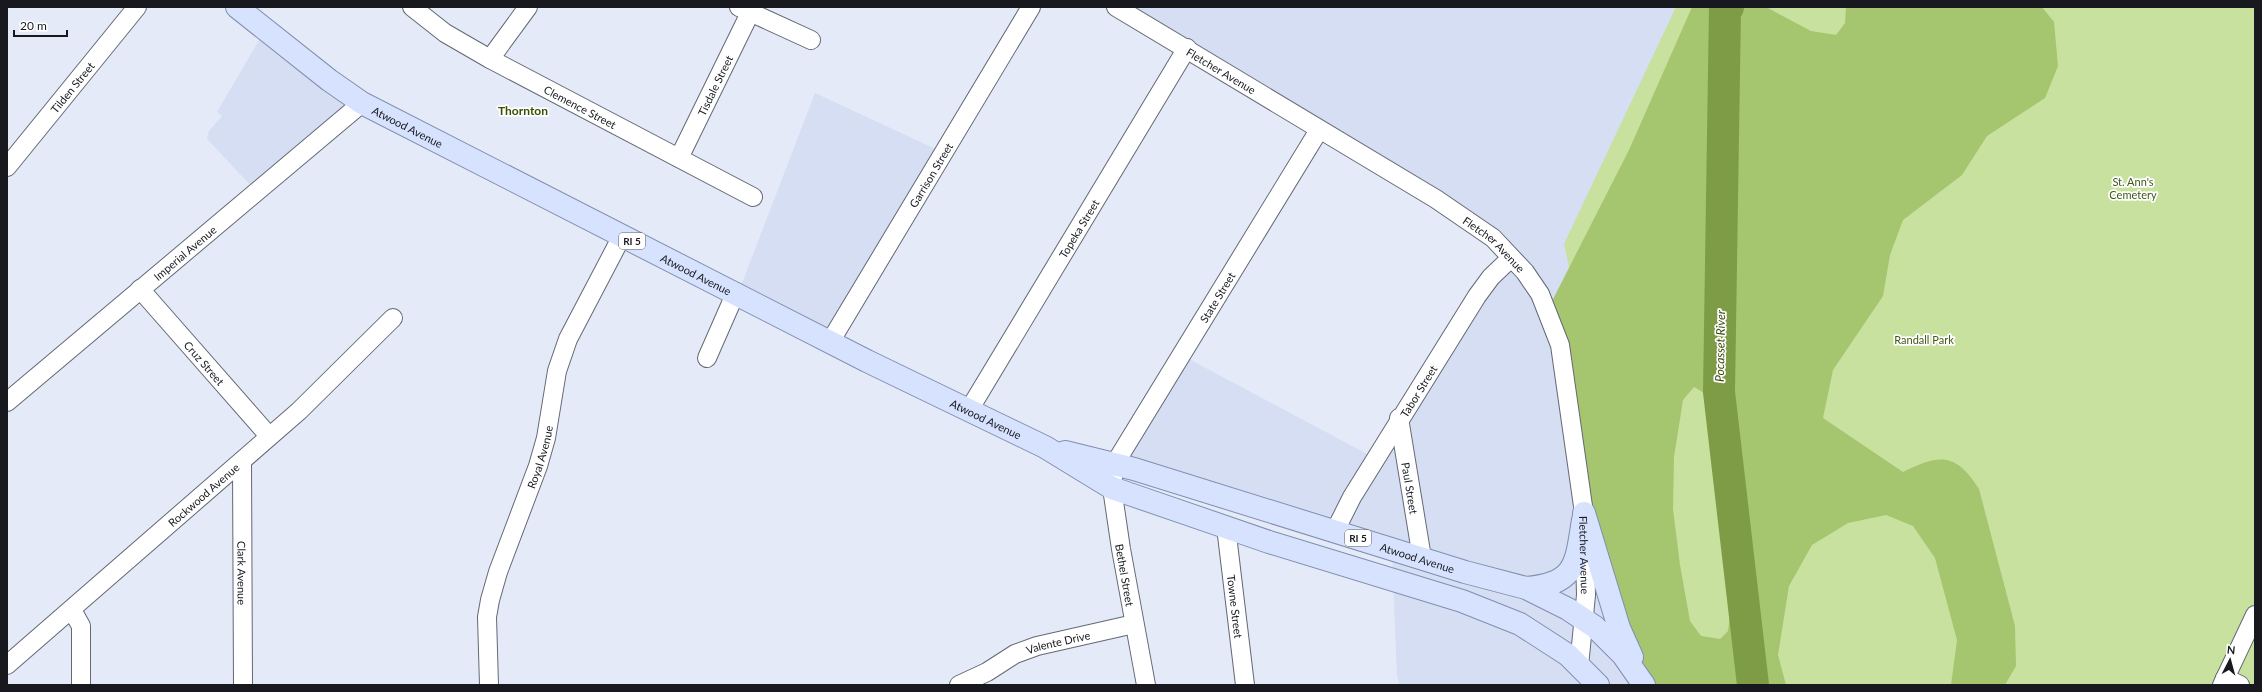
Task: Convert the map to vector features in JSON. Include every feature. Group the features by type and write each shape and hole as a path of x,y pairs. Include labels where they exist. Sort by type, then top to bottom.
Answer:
{"main road":[{"name":"Atwood Avenue","path":"237,7 329,80 362,103 664,258 736,292 830,342 1045,447 1112,488 1226,527 1462,601 1520,624 1552,643 1579,666 1598,685"},
{"name":"Atwood Avenue","path":"1045,447 1134,469 1422,558 1526,588 1568,609 1595,627 1622,655 1643,683"},
{"path":"1526,588 1543,587 1561,581 1572,567 1577,555 1584,512"},
{"path":"1584,512 1619,628 1643,683"}],"street":[{"name":"Tilden Street","path":"7,167 136,7"},
{"name":"Clemence Street","path":"412,7 445,33 490,59 753,197"},
{"path":"490,59 528,7"},
{"name":"Garrison Street","path":"830,342 1031,7"},
{"name":"Fletcher Avenue","path":"1116,7 1187,48 1319,130 1436,199 1493,238 1525,272 1540,294 1560,345 1584,512 1586,595 1579,666"},
{"path":"745,10 811,40"},
{"name":"Tisdale Street","path":"679,158 745,10"},
{"name":"Topeka Street","path":"969,410 1187,48"},
{"name":"Imperial Avenue","path":"7,402 362,103"},
{"name":"State Street","path":"1114,465 1319,130"},
{"name":"Royal Avenue","path":"489,685 487,616 490,600 498,572 538,466 546,438 557,371 568,339 622,236"},
{"name":"Tabor Street","path":"1335,531 1352,496 1399,418 1477,296 1491,277 1511,258"},
{"name":"Cruz Street","path":"140,289 268,436"},
{"path":"707,358 736,292"},
{"name":"Rockwood Avenue","path":"7,664 72,610 298,411 393,318"},
{"name":"Paul Street","path":"1399,418 1422,558"},
{"name":"Clark Avenue","path":"242,461 243,685"},
{"name":"Bethel Street","path":"1114,465 1112,488 1134,624 1143,659 1146,685"},
{"name":"Towne Street","path":"1226,527 1246,685"},
{"path":"72,610 81,626 82,685"},
{"path":"2229,683 2255,616"},
{"name":"Valente Drive","path":"959,685 989,678 1015,654 1037,646 1134,624"}],"shaded area":[{"path":"1121,7 1692,7 1629,150 1550,305 1645,685 1400,685 1397,676 1392,554 1119,455 1187,358 1369,455 1509,253"},
{"path":"265,30 357,96 258,193 207,139 209,131 222,116 217,112"},
{"path":"815,93 942,152 832,340 739,291"}],"green space":[{"name":"Randall Park","path":"1676,7 2255,7 2255,685 1662,685 1564,244"},
{"path":"1692,7 1766,7 1811,31 1836,35 1845,23 1846,7 2042,7 2054,22 2058,66 2045,98 1987,136 1962,175 1903,220 1890,255 1883,296 1833,370 1823,418 1903,472 1927,462 1946,460 1962,468 1971,477 1979,489 2015,626 2016,666 2005,685 1951,685 1957,640 1935,558 1913,526 1886,515 1848,523 1812,545 1789,586 1778,655 1786,685 1645,685 1602,569 1550,305 1629,150","holes":["1694,387 1717,403 1727,416 1737,442 1734,582 1728,631 1720,639 1701,636 1690,621 1680,565 1673,509 1674,457 1683,400"]}],"waterway":[{"name":"Pocasset River","path":"1728,7 1725,8 1719,392 1753,685"}],"district":[{"name":"Thornton","path":"523,110"}],"park label":[{"name":"St. Ann's Cemetery","path":"2133,187"}]}
